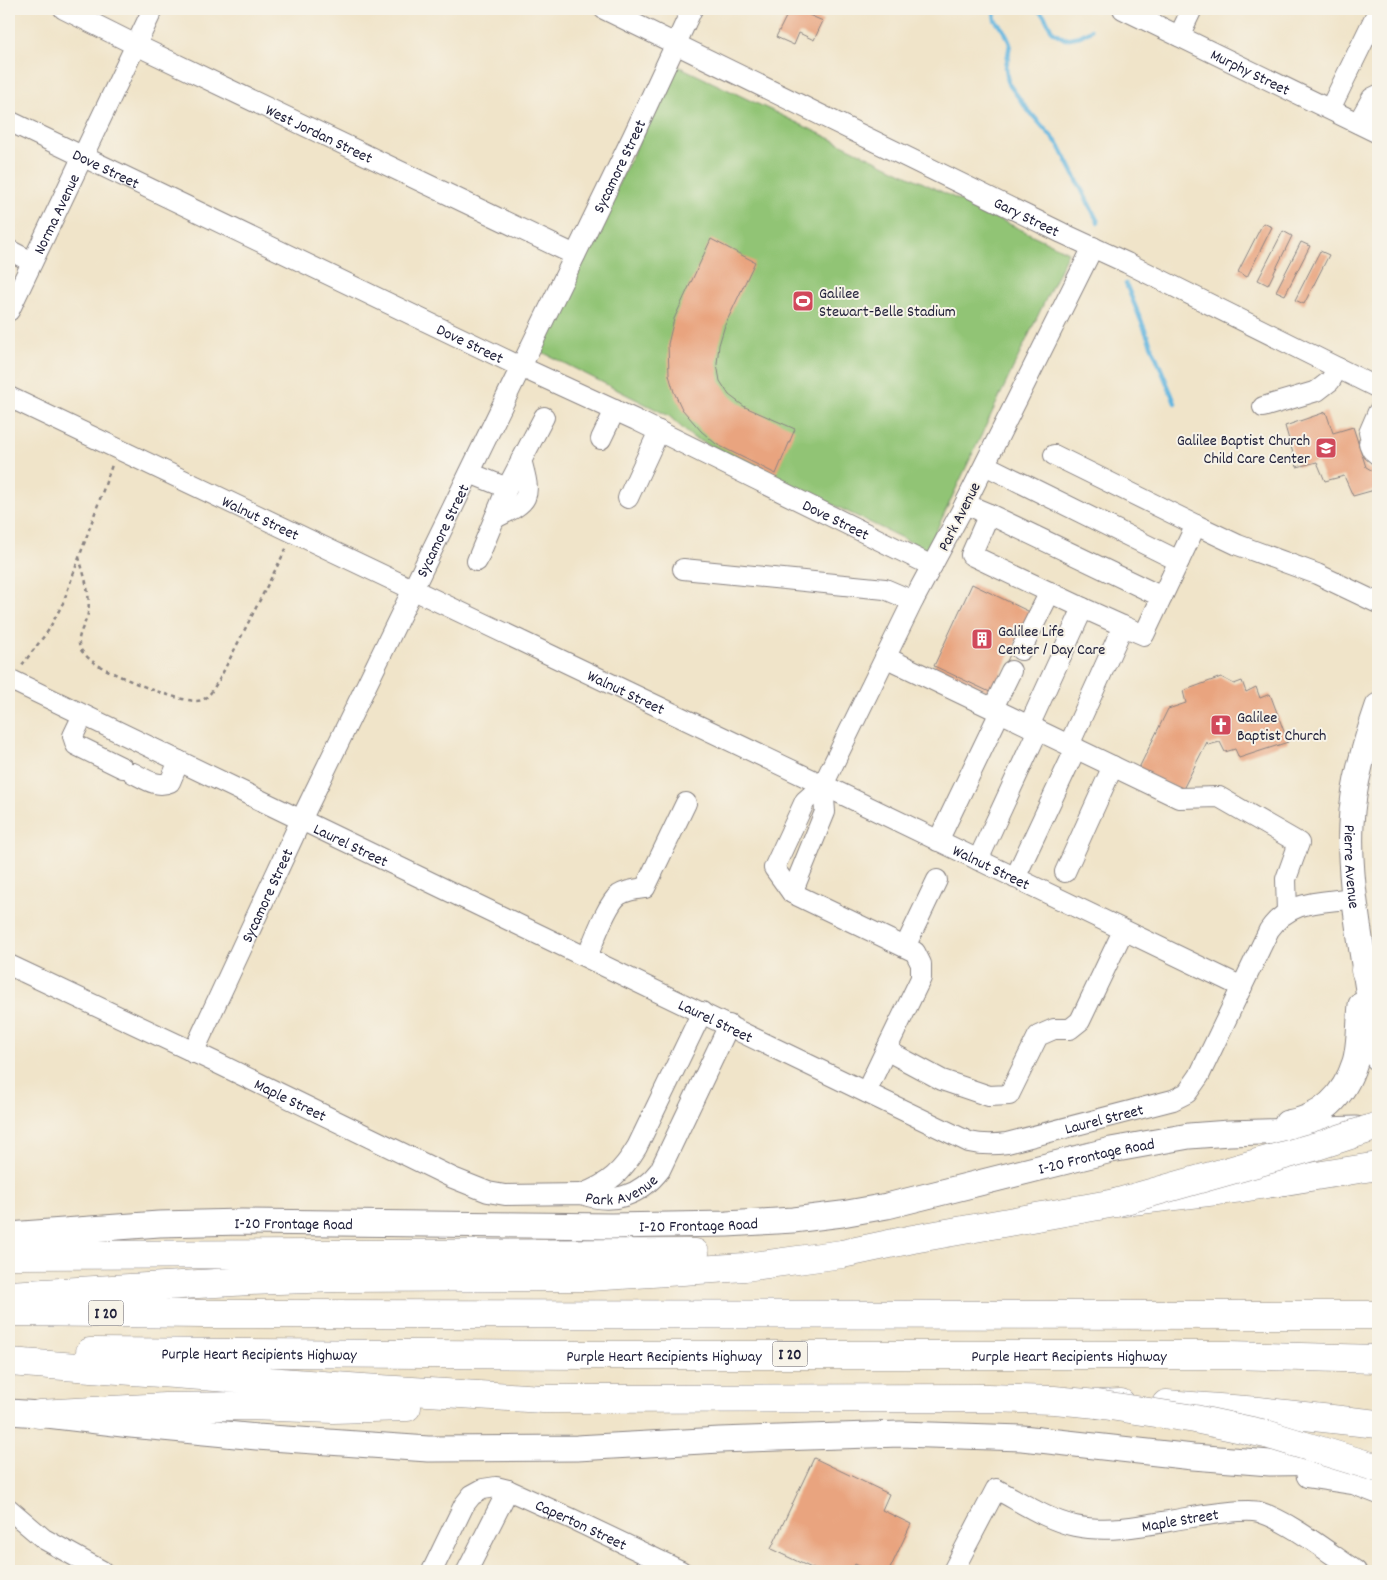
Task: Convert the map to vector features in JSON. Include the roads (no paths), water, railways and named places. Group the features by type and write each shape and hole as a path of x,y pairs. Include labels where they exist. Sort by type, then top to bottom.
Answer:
{"highway":[{"path":"1365,970 1378,1003"},
{"path":"1114,1203 1378,1127"},
{"path":"9,1295 250,1281 346,1278 589,1277 726,1269 794,1262 842,1254 1114,1203 1242,1188 1378,1166"},
{"path":"9,1255 723,1253 913,1240"},
{"name":"I 20","path":"9,1312 204,1314 1378,1315"},
{"name":"Purple Heart Recipients Highway","path":"9,1352 585,1355 1229,1354 1378,1359"},
{"path":"9,1362 543,1399 987,1398 1054,1400 1097,1404 1195,1419 1266,1434 1378,1468"},
{"path":"38,1414 165,1407 248,1406 333,1409 428,1407 543,1399"},
{"path":"1097,1404 1139,1402 1259,1411 1378,1424"}],"main road":[{"name":"Pierre Avenue","path":"1378,706 1356,785 1351,824 1354,898 1378,1058"},
{"path":"1211,1134 1296,1122 1310,1118 1337,1098 1348,1079 1355,1061 1365,970"},
{"name":"I-20 Frontage Road","path":"9,1235 160,1224 242,1222 611,1226 727,1224 793,1220 887,1206 1111,1150 1189,1136 1378,1127"},
{"path":"9,1412 131,1426 428,1449 577,1448 720,1440 900,1434 1022,1438 1193,1457 1270,1463 1378,1461"},
{"path":"1193,1457 1281,1472 1340,1479 1367,1485 1378,1491"}],"street":[{"name":"West Jordan Street","path":"64,9 575,254"},
{"name":"Norma Avenue","path":"9,311 153,9"},
{"name":"Gary Street","path":"604,9 1378,388"},
{"name":"Sycamore Street","path":"193,1053 301,820 633,136 692,9"},
{"name":"Murphy Street","path":"1123,9 1378,133"},
{"path":"1179,36 1192,9"},
{"path":"1330,109 1378,11"},
{"path":"1358,123 1372,98 1378,94"},
{"name":"Dove Street","path":"9,122 520,367 659,431 932,566"},
{"name":"Park Avenue","path":"905,947 792,893 774,868 805,801 823,785 913,601 985,465 1093,247"},
{"path":"9,250 32,262"},
{"path":"1263,407 1317,391 1330,381 1338,368"},
{"name":"Walnut Street","path":"9,397 414,589 1242,987"},
{"path":"601,439 614,410"},
{"path":"1372,444 1378,412"},
{"path":"477,561 507,488 544,417"},
{"path":"628,498 659,431"},
{"path":"1054,455 1238,545 1317,574 1378,603"},
{"path":"495,518 519,506 526,496 527,483 521,460"},
{"path":"985,465 1179,561"},
{"path":"470,473 507,488"},
{"path":"965,504 1162,597"},
{"path":"989,514 971,555 1144,635 1196,525"},
{"path":"683,569 885,589 913,601"},
{"path":"1021,650 1050,592"},
{"path":"978,860 1084,608"},
{"path":"1015,878 1073,747 1122,626"},
{"path":"885,657 1179,798 1219,797 1299,844 1286,879 1287,912"},
{"path":"938,841 996,710 1011,671"},
{"name":"Laurel Street","path":"15,672 83,715 969,1142 990,1146 1007,1144 1173,1100 1187,1093 1199,1076 1269,930 1275,922 1287,912 1299,906 1354,898"},
{"path":"83,715 72,736 76,745 157,785 165,785 170,782 180,761"},
{"path":"1065,872 1113,766"},
{"path":"587,957 610,906 618,895 630,890 646,888 686,803"},
{"path":"866,1092 921,978 921,964 915,952 905,947 937,880"},
{"path":"886,1050 942,1080 989,1096 1009,1095 1038,1036 1054,1029 1070,1029 1080,1021 1123,931"},
{"name":"Maple Street","path":"9,965 453,1178 488,1192 505,1195 582,1194"},
{"name":"Park Avenue","path":"582,1194 599,1188 614,1177 637,1148 702,1012"},
{"name":"Park Avenue","path":"582,1194 592,1198 614,1199 635,1192 653,1179 660,1170 729,1025"},
{"path":"432,1571 464,1505 472,1495 483,1489 496,1487 508,1490 467,1571"},
{"name":"Maple Street","path":"952,1571 996,1489 1058,1520 1074,1526 1087,1528 1106,1529 1216,1513 1257,1511 1281,1521 1356,1571"},
{"name":"Caperton Street","path":"508,1490 681,1571"},
{"path":"9,1509 44,1539 102,1571"}],"waterway":[{"path":"996,9 994,12 995,20 1005,32 1010,44 1006,67 1008,83 1027,109 1059,145 1098,222"},
{"path":"1037,9 1045,17 1052,31 1065,39 1080,36 1091,30"},
{"path":"1126,284 1175,403"}],"place":[{"name":"Galilee Stewart-Belle Stadium","path":"803,301"},
{"name":"Galilee Baptist Church Child Care Center","path":"1326,448"},
{"name":"Galilee Life Center / Day Care","path":"982,639"},
{"name":"Galilee Baptist Church","path":"1221,725"}]}
